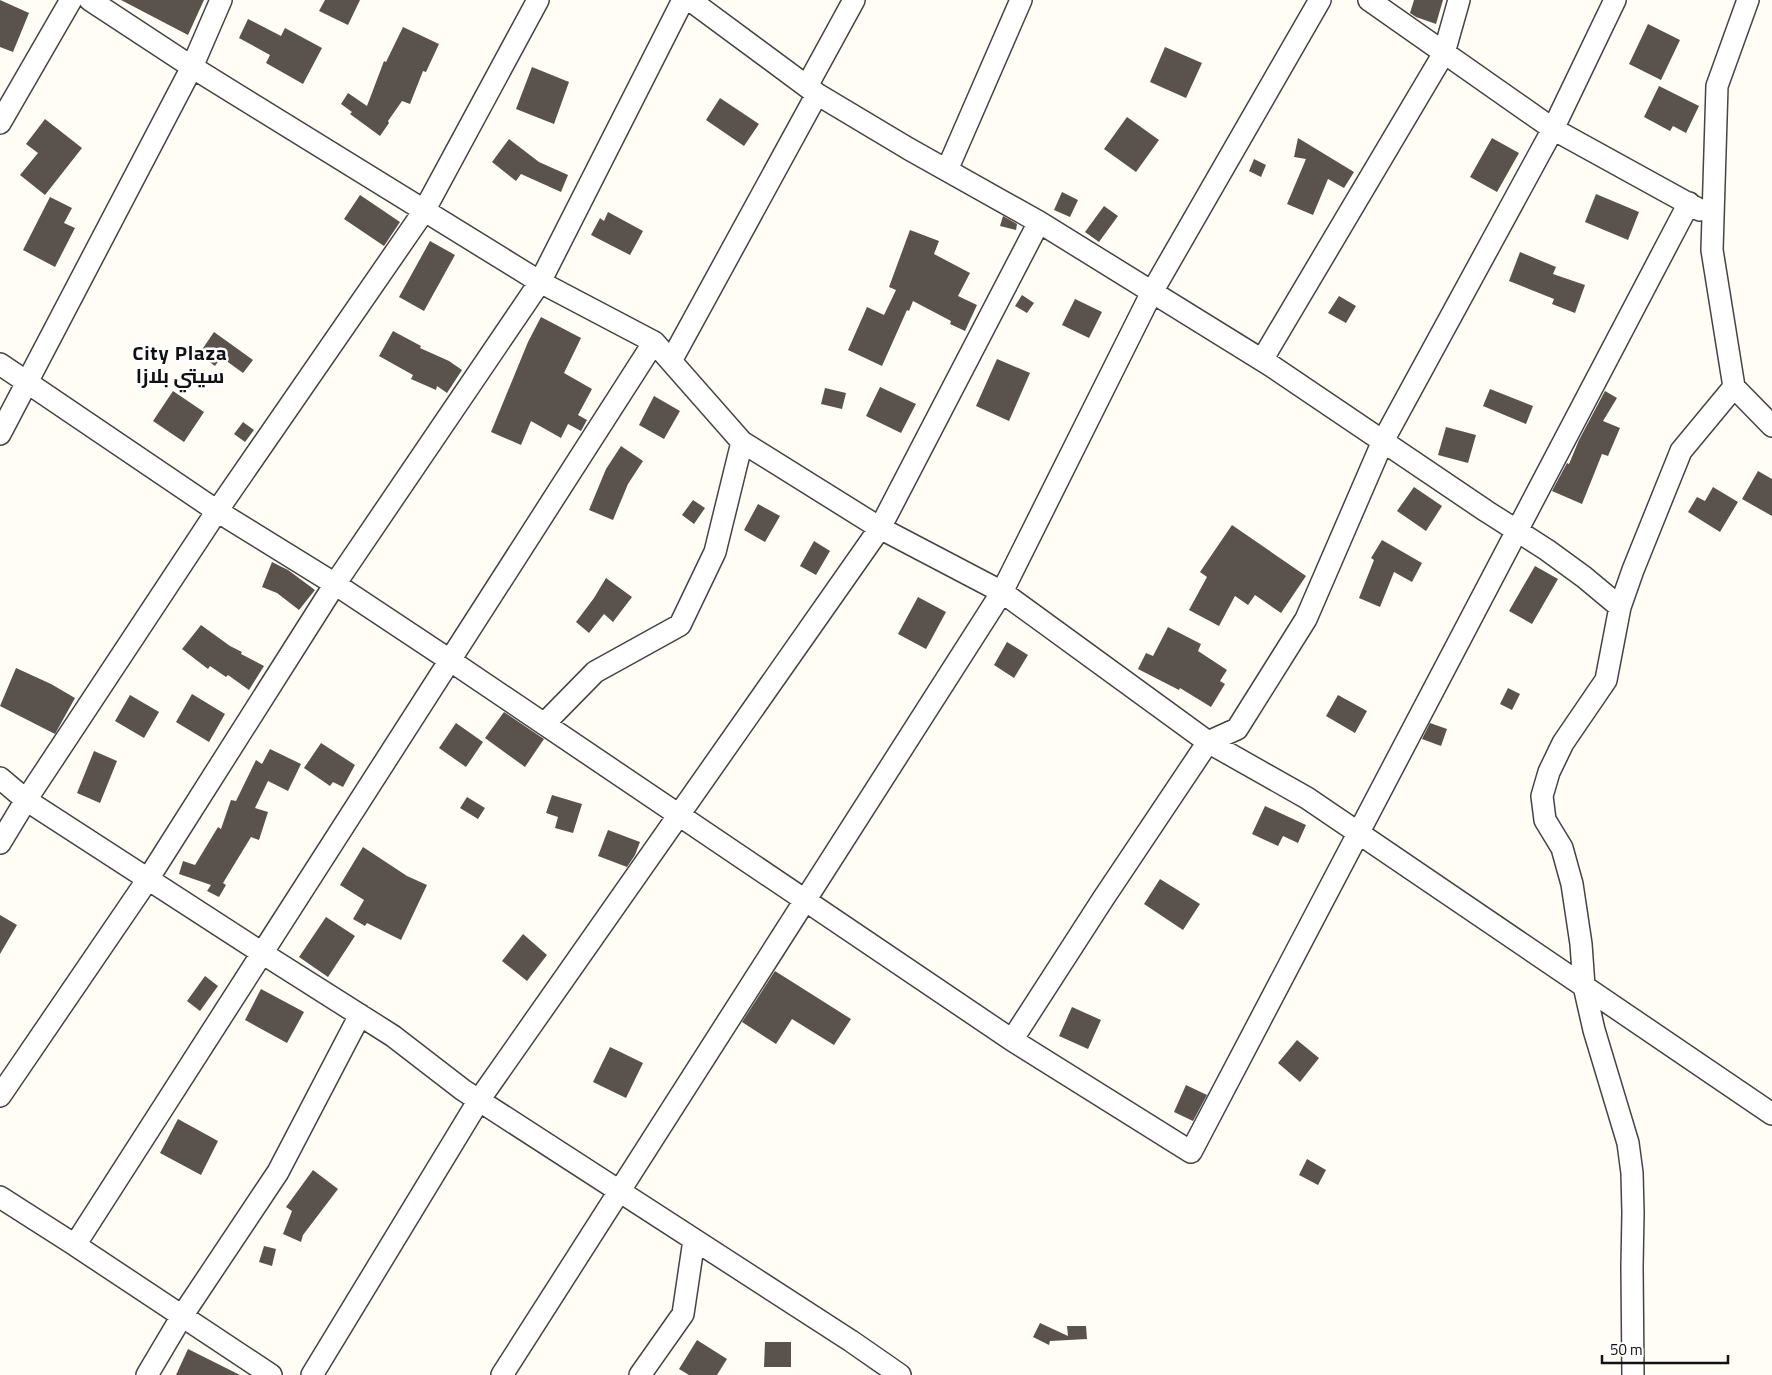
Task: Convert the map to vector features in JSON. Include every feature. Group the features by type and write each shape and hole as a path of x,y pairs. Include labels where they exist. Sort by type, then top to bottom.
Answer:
{"street":[{"path":"0,123 70,0"},
{"path":"90,0 192,67 540,282 654,342 742,442 880,528 1002,592 1208,742 1307,798 1359,832 1772,1114"},
{"path":"0,434 192,67 221,0"},
{"path":"0,842 217,511 424,211 538,0"},
{"path":"0,1096 148,879 335,584 540,282 683,0"},
{"path":"690,0 812,90 1039,222 1262,360 1548,550 1577,571 1620,607"},
{"path":"670,361 812,90 854,0"},
{"path":"947,170 1022,0"},
{"path":"502,1375 1002,592 1152,292 1320,0"},
{"path":"1369,0 1553,129 1713,217"},
{"path":"1262,360 1444,53 1459,0"},
{"path":"1012,1040 1208,742 1237,729 1306,619 1383,441 1553,129 1615,0"},
{"path":"1748,0 1717,86 1712,250 1734,387 1772,426"},
{"path":"0,364 217,511 335,584 451,661 1012,1040 1191,1152 1689,203"},
{"path":"312,1375 478,1100 880,528 1039,222"},
{"path":"75,1245 654,342"},
{"path":"1634,1375 1632,1173 1628,1143 1594,1030 1584,986 1581,944 1572,884 1562,848 1545,820 1542,796 1549,772 1563,743 1606,680 1620,607 1681,451 1734,387"},
{"path":"544,724 594,672 680,625 715,552 742,442"},
{"path":"0,778 26,800 393,1036 478,1100 900,1375"},
{"path":"147,1375 182,1316 278,1172 360,1015"},
{"path":"0,1197 271,1375"},
{"path":"640,1375 683,1314 694,1240"}],"building":[{"path":"0,0 29,13 13,52 0,47"},
{"path":"121,0 204,0 188,35"},
{"path":"325,0 360,0 348,25 319,11"},
{"path":"1414,0 1443,0 1436,24 1410,13"},
{"path":"248,19 281,36 285,28 322,48 303,84 266,63 270,55 239,38"},
{"path":"1648,24 1680,40 1661,80 1629,64"},
{"path":"403,27 439,44 426,72 423,71 410,104 402,101 380,136 350,114 352,112 341,104 348,93 367,106 384,61 386,62"},
{"path":"1165,47 1202,63 1186,98 1150,82"},
{"path":"532,67 569,82 554,124 516,109"},
{"path":"1659,86 1699,106 1686,133 1673,126 1670,131 1644,117"},
{"path":"720,98 759,124 744,146 706,120"},
{"path":"1127,117 1159,140 1136,172 1104,149"},
{"path":"45,119 82,148 45,195 20,175 38,153 26,144"},
{"path":"1298,138 1354,172 1344,188 1328,179 1313,215 1287,204 1306,159 1294,157"},
{"path":"1492,138 1519,153 1497,192 1470,177"},
{"path":"509,139 539,162 568,175 561,192 521,174 516,181 492,162"},
{"path":"1254,159 1266,165 1261,177 1249,171"},
{"path":"1062,192 1078,200 1070,217 1054,210"},
{"path":"1596,194 1639,212 1628,240 1585,222"},
{"path":"360,195 400,222 384,246 344,219"},
{"path":"50,197 72,208 64,223 75,228 55,267 23,250"},
{"path":"1104,206 1118,216 1099,242 1085,232"},
{"path":"608,212 643,231 630,255 591,235 600,218 604,221"},
{"path":"1003,216 1017,224 1016,230 1000,226"},
{"path":"910,230 939,241 934,254 970,273 958,296 977,305 965,331 950,324 951,321 913,301 909,311 907,310 882,366 848,350 867,307 884,315 896,290 889,287"},
{"path":"430,241 455,255 424,311 399,297"},
{"path":"1520,252 1556,267 1553,274 1585,285 1575,313 1552,304 1554,299 1509,281"},
{"path":"1022,295 1034,303 1027,313 1015,306"},
{"path":"1339,296 1356,306 1346,323 1328,313"},
{"path":"1075,299 1102,312 1089,338 1062,325"},
{"path":"541,317 581,338 564,373 592,389 578,415 587,420 581,431 568,424 561,438 531,421 521,445 491,432 528,342"},
{"path":"393,331 421,346 420,348 449,361 462,370 447,393 437,386 436,390 411,379 413,375 379,356"},
{"path":"214,332 253,360 243,373 221,357 215,366 199,354"},
{"path":"997,359 1030,373 1009,421 976,406"},
{"path":"880,387 916,404 901,433 866,416"},
{"path":"825,388 846,393 842,409 821,404"},
{"path":"1490,389 1533,406 1526,424 1483,406"},
{"path":"173,391 204,412 184,442 153,421"},
{"path":"1605,391 1617,398 1603,421 1620,428 1608,456 1602,454 1582,504 1552,491 1567,463 1569,464 1579,440"},
{"path":"654,396 680,411 664,439 639,425"},
{"path":"243,422 254,430 245,442 234,434"},
{"path":"1446,427 1476,435 1468,463 1438,455"},
{"path":"621,446 643,461 628,484 613,520 589,510 606,469"},
{"path":"1758,471 1772,479 1772,516 1742,499"},
{"path":"1414,487 1442,506 1426,531 1397,511"},
{"path":"1713,487 1738,502 1720,532 1688,512 1697,497 1705,501"},
{"path":"693,500 705,508 694,524 682,515"},
{"path":"758,504 780,516 765,542 744,530"},
{"path":"1232,525 1306,576 1281,613 1255,595 1248,605 1235,596 1219,626 1189,610 1207,577 1200,572"},
{"path":"1382,540 1422,563 1412,582 1394,572 1380,607 1359,598 1374,560 1371,558"},
{"path":"814,541 830,551 816,575 800,566"},
{"path":"272,562 288,570 315,590 299,610 277,593 262,587"},
{"path":"1535,566 1558,579 1532,624 1509,611"},
{"path":"606,578 632,597 613,622 604,614 589,633 576,622"},
{"path":"918,597 946,612 926,649 898,634"},
{"path":"201,625 230,646 242,652 241,654 264,666 249,690 228,675 226,677 210,666 208,669 182,649"},
{"path":"1168,627 1201,644 1198,651 1227,670 1220,681 1225,684 1211,707 1180,688 1179,690 1138,669 1146,653 1153,656"},
{"path":"1007,642 1028,655 1014,678 994,665"},
{"path":"16,668 51,684 75,698 55,734 0,706"},
{"path":"1508,688 1520,694 1512,710 1500,704"},
{"path":"192,694 225,714 209,742 176,722"},
{"path":"130,695 159,712 144,738 115,721"},
{"path":"1338,695 1367,711 1355,733 1326,716"},
{"path":"504,712 544,739 525,767 485,738"},
{"path":"456,723 483,742 466,767 439,748"},
{"path":"1430,723 1447,729 1441,746 1422,739"},
{"path":"321,743 355,765 343,787 333,782 330,786 304,768"},
{"path":"270,749 301,764 288,791 268,781 255,808 268,812 259,840 251,837 223,883 226,885 219,897 207,891 211,885 179,874 183,861 195,865 218,827 221,829 231,800 236,801 256,760 262,764"},
{"path":"94,751 117,761 100,803 77,793"},
{"path":"552,795 582,804 573,833 555,828 558,817 546,813"},
{"path":"467,797 485,808 478,819 460,808"},
{"path":"1265,806 1306,825 1298,843 1283,836 1278,846 1252,834"},
{"path":"608,830 640,842 635,855 627,867 598,856"},
{"path":"363,847 407,876 427,885 401,940 367,923 365,926 353,919 364,900 340,885"},
{"path":"1160,879 1200,904 1183,930 1144,904"},
{"path":"0,915 17,925 0,954"},
{"path":"326,917 355,936 328,977 299,957"},
{"path":"523,934 547,955 527,981 502,961"},
{"path":"775,971 851,1019 834,1045 792,1019 776,1044 742,1022"},
{"path":"205,976 218,986 200,1011 187,1001"},
{"path":"261,989 304,1012 287,1043 245,1020"},
{"path":"1072,1007 1101,1020 1088,1049 1059,1036"},
{"path":"1297,1040 1319,1058 1300,1082 1278,1063"},
{"path":"610,1047 643,1063 626,1098 593,1082"},
{"path":"1186,1085 1207,1095 1193,1121 1174,1112"},
{"path":"178,1119 218,1141 201,1175 160,1153"},
{"path":"1307,1159 1326,1170 1318,1185 1299,1175"},
{"path":"313,1170 338,1189 303,1235 301,1242 283,1234 292,1211 286,1207"},
{"path":"264,1246 276,1249 272,1266 259,1262"},
{"path":"1040,1323 1068,1336 1067,1326 1086,1326 1087,1339 1050,1341 1049,1345 1033,1337"},
{"path":"697,1340 727,1359 717,1375 689,1375 679,1369"},
{"path":"765,1342 791,1342 791,1367 764,1367"},
{"path":"188,1349 240,1375 176,1375"}],"district":[{"name":"City Plaza سيتي بلازا","path":"180,364"}]}
